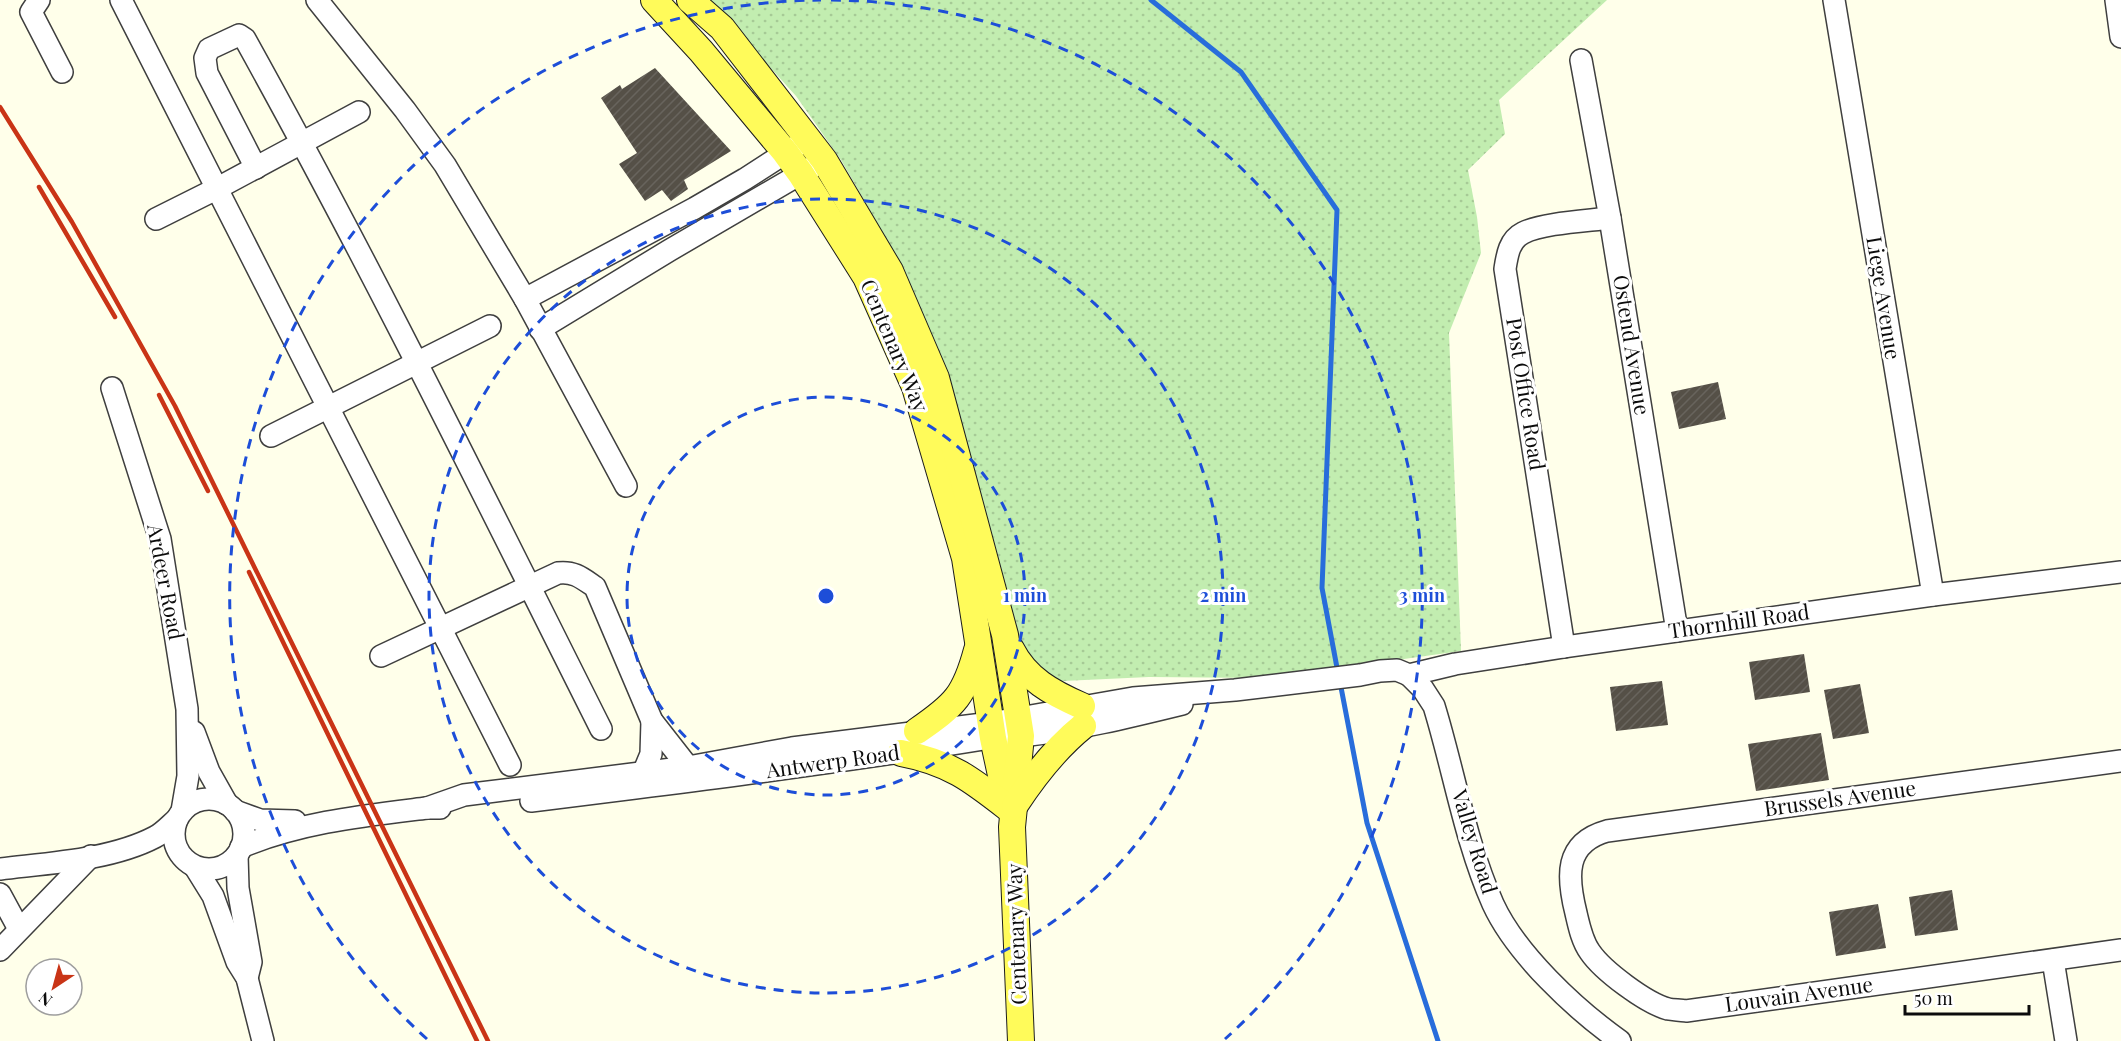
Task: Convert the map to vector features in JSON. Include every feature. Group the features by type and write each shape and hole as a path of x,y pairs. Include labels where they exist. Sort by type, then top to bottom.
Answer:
{"main road":[{"name":"Centenary Way","path":"654,0 786,152 801,174 866,277 915,387 965,558 992,730 1012,813"},
{"name":"Centenary Way","path":"690,0 722,28 824,160 890,271 936,378 1005,635 1020,727 1012,813 1021,1041"},
{"path":"901,753 927,758 960,772 1012,813 1025,790 1083,716 1024,671 1005,635"},
{"path":"917,731 942,714 960,696 969,677 979,645"}],"street":[{"path":"39,0 31,12 62,72"},
{"path":"121,0 510,765"},
{"path":"317,0 405,110 445,165 525,299 626,486"},
{"name":"Liege Avenue","path":"1834,0 1933,595"},
{"path":"2116,0 2121,37"},
{"path":"256,168 207,73 205,58 209,49 239,35 243,37 302,142 417,363 601,729"},
{"name":"Ostend Avenue","path":"1581,60 1610,218 1677,631"},
{"path":"156,219 359,112"},
{"path":"525,299 745,180 809,139"},
{"path":"540,329 824,160"},
{"name":"Post Office Road","path":"1564,647 1505,269 1507,253 1514,240 1522,233 1540,227 1610,218"},
{"path":"271,436 490,326"},
{"name":"Ardeer Road","path":"112,388 160,539 187,709 200,752 231,808"},
{"path":"381,656 558,573 569,571 595,587 652,721 688,767"},
{"name":"Thornhill Road","path":"1310,681 1380,671 1397,670 1409,675 1455,664 1564,647 1933,595 2121,572"},
{"name":"Valley Road","path":"1409,675 1424,689 1434,706 1477,861 1494,905 1514,939 1555,986 1593,1022 1620,1041"},
{"name":"Antwerp Road","path":"427,808 464,795 688,767 792,748 917,731 992,730 1020,727 1083,716 1133,698 1310,681"},
{"name":"Ardeer Road","path":"179,815 188,776 187,709"},
{"path":"644,771 651,754 652,721"},
{"name":"Antwerp Road","path":"239,851 279,832 328,821 427,808 465,809 901,753 992,730"},
{"name":"Brussels Avenue","path":"1573,860 1580,847 1592,835 1606,831 2121,761"},
{"path":"0,869 125,849 157,836 197,801 207,799 231,808 243,829 239,851 238,888 251,962 247,978"},
{"name":"Antwerp Road","path":"231,808 248,817 272,822 328,821"},
{"path":"179,815 173,838 181,856 191,865 213,896 237,962 247,978 263,1041"},
{"path":"125,849 159,851 204,869 222,867 239,851"},
{"path":"0,950 91,856"},
{"name":"Louvain Avenue","path":"1573,860 1568,875 1572,899 1580,931 1591,952 1631,989 1668,1009 1686,1011 2121,951"},
{"path":"0,894 19,929"},
{"path":"2053,960 2066,1041"}],"green space":[{"path":"709,0 1607,0 1499,100 1505,134 1468,170 1481,253 1449,333 1461,651 1268,678 1149,677 1063,681 1049,676 1039,668 1022,647 935,341 887,240 841,160 796,96"}],"building":[{"path":"655,68 731,151 684,180 688,189 671,201 662,190 645,201 619,164 637,153 601,98 620,85 622,89"},
{"path":"1718,382 1726,419 1679,429 1671,392"},
{"path":"1804,654 1810,692 1755,700 1749,662"},
{"path":"1662,681 1668,725 1616,731 1610,687"},
{"path":"1860,684 1869,733 1833,739 1824,690"},
{"path":"1821,733 1829,780 1756,791 1748,744"},
{"path":"1952,890 1958,930 1915,936 1909,897"},
{"path":"1878,904 1886,948 1836,956 1829,912"}],"waterway":[{"path":"1151,0 1241,72 1337,210 1322,588 1338,673"},
{"path":"1340,682 1367,823 1438,1041"}],"railway":[{"path":"0,107 72,222 175,406 488,1041"},
{"path":"39,187 115,317"},
{"path":"159,395 208,491"},
{"path":"249,572 477,1041"}]}
